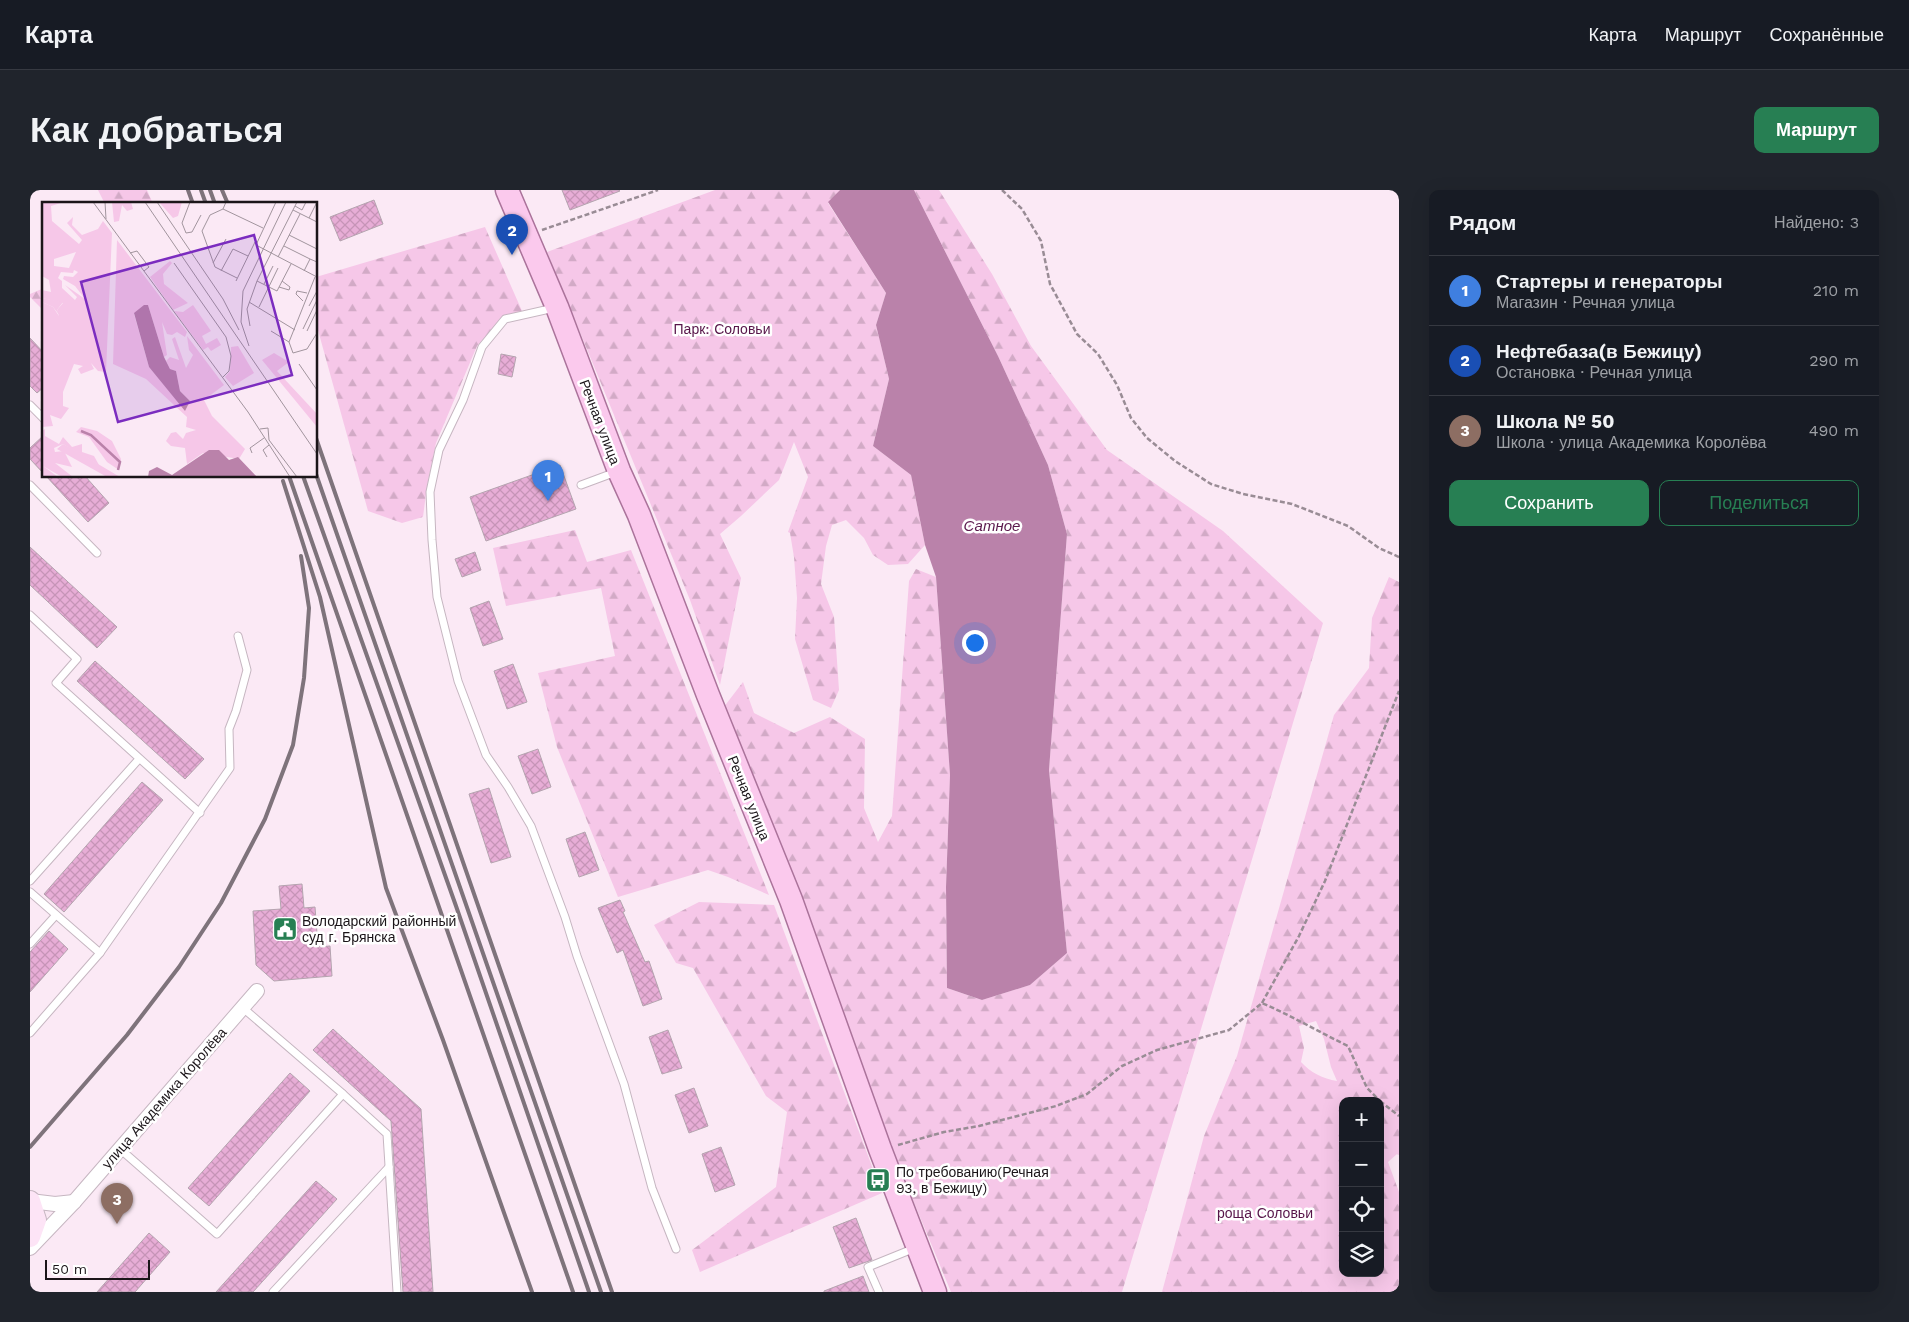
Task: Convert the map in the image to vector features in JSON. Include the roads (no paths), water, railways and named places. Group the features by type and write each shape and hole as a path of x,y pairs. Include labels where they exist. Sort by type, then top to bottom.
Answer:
{"main road":[{"name":"Речная улица","path":"507,190 557,307 619,471 639,516 708,695 791,900 880,1149 935,1292"},
{"path":"30,1201 36,1220 30,1237"}],"street":[{"name":"улица Академика Королёва","path":"30,1248 74,1202 257,990"},
{"path":"30,1201 55,1204 74,1202"}],"lane":[{"path":"557,307 505,319 482,347 463,400 439,450 430,492 436,597 458,680 483,748 531,826 565,917 577,956 624,1084 652,1188 676,1249"},
{"path":"30,405 42,417"},
{"path":"581,485 619,471"},
{"path":"30,485 97,553"},
{"path":"30,615 77,659 56,683 200,813"},
{"path":"30,1033 100,953 230,768 229,729 236,712 247,670 238,636"},
{"path":"30,881 139,759"},
{"path":"30,892 100,953"},
{"path":"30,944 56,915"},
{"path":"243,1008 387,1134 397,1292"},
{"path":"120,1149 217,1234 343,1094"},
{"path":"274,1292 389,1167"},
{"path":"879,1292 868,1267 918,1247"}],"water":[{"name":"Сатное","path":"840,190 914,190 998,356 1048,465 1067,534 1049,770 1067,953 1030,985 982,1000 947,988 946,887 950,775 936,577 925,545 911,475 873,446 889,379 876,325 886,293 828,202"}],"railway":[{"path":"188,190 192,202"},
{"path":"201,190 205,202"},
{"path":"210,190 214,202"},
{"path":"222,190 227,202"},
{"path":"318,444 612,1292"},
{"path":"290,478 573,1292"},
{"path":"304,478 456,906 589,1292"},
{"path":"317,478 601,1292"},
{"path":"283,481 320,597 386,888 443,1040 532,1292"},
{"path":"30,1147 127,1035 179,967 221,903 265,819 293,745 304,678 309,608 301,556"}],"place":[{"name":"Нефтебаза(в Бежицу)","path":"512,255"},
{"name":"Стартеры и генераторы","path":"548,501"},
{"name":"Володарский районный суд г. Брянска","path":"285,929"},
{"name":"По требованию(Речная 93, в Бежицу)","path":"878,1180"},
{"name":"Школа № 50","path":"117,1224"}],"park label":[{"name":"Парк: Соловьи","path":"722,329"},
{"name":"роща Соловьи","path":"1265,1213"}]}
